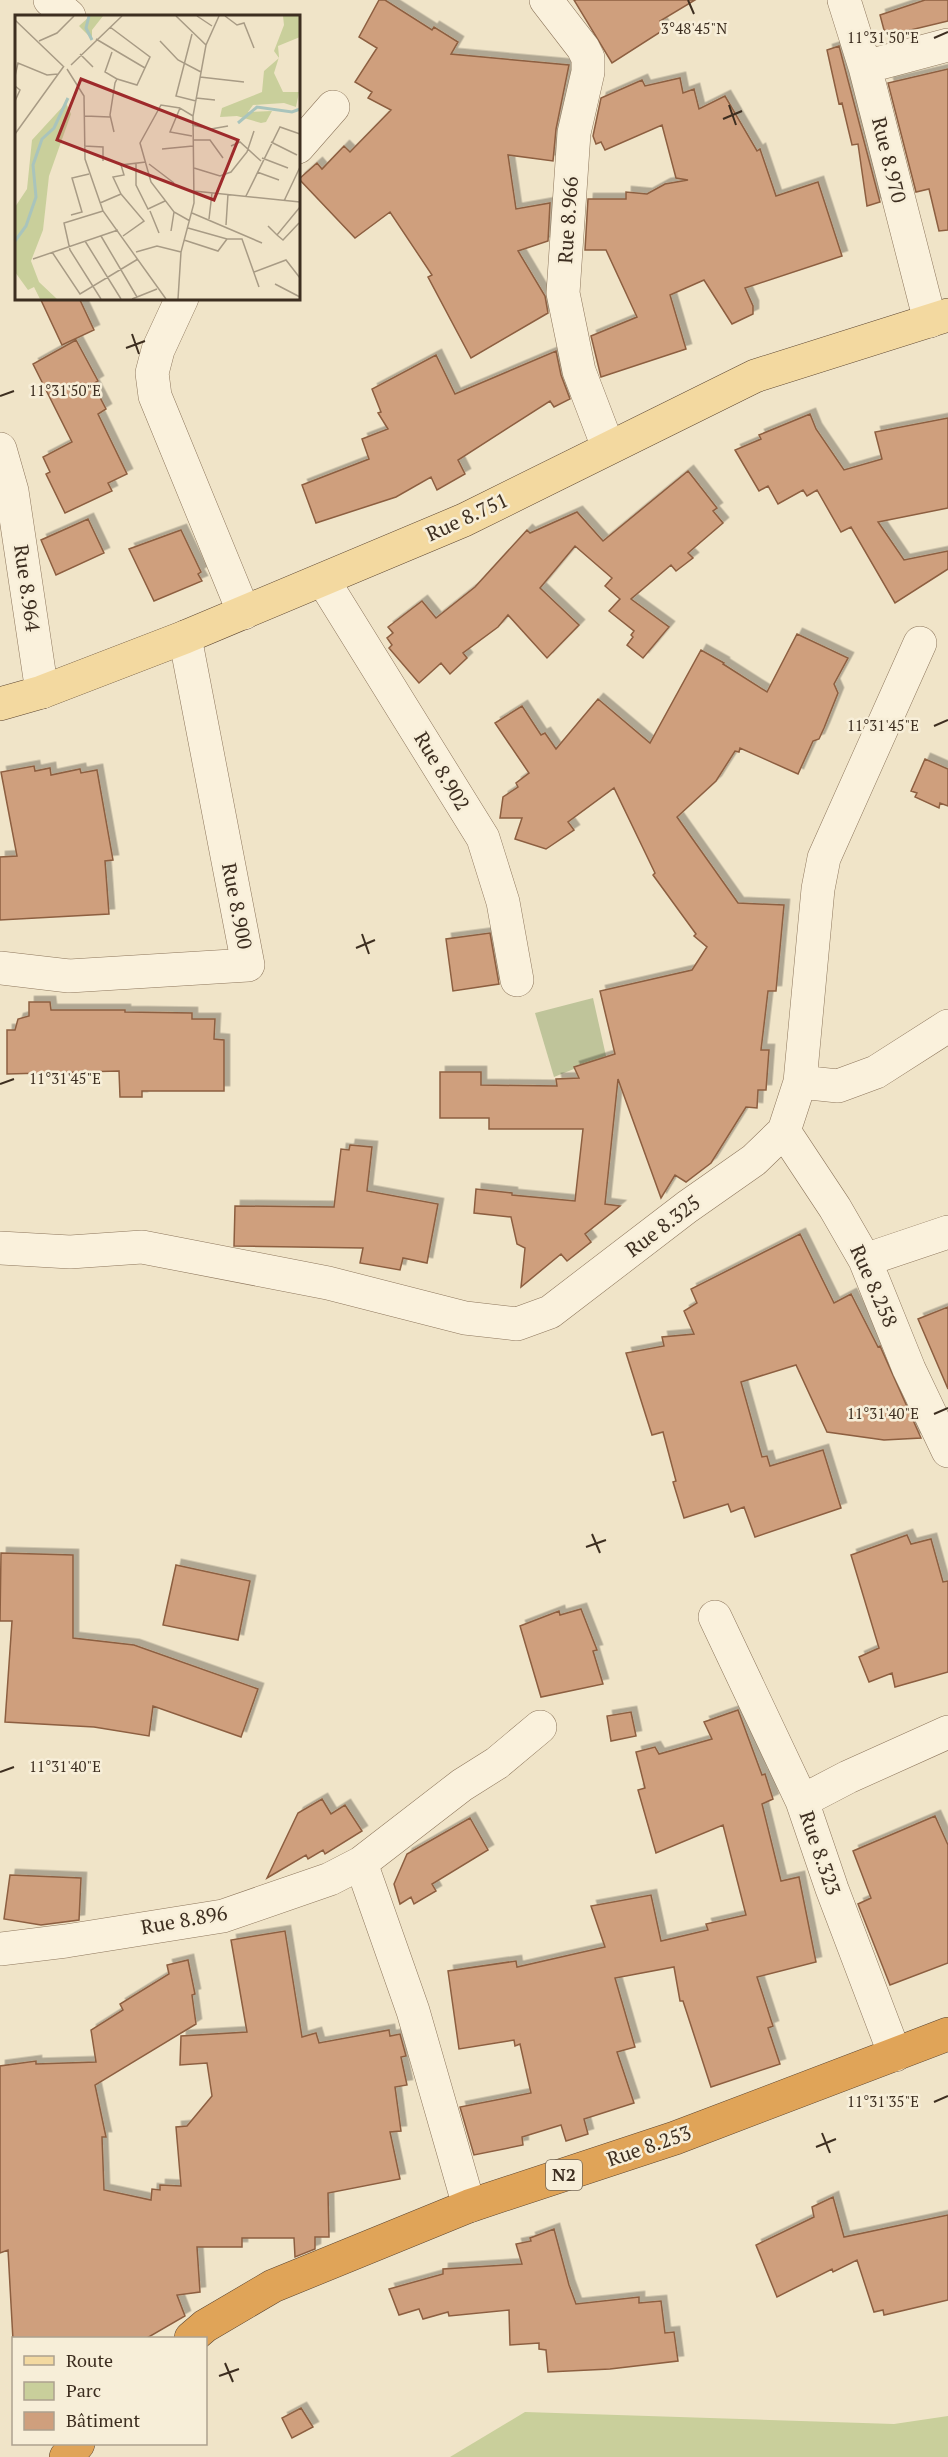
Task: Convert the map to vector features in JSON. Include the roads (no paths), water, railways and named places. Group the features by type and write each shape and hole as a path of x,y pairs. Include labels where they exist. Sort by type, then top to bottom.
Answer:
{"highway":[{"name":"Rue 8.253","path":"192,2337 205,2326 273,2286 470,2206 675,2138 948,2034"},
{"path":"66,2457 77,2445"}],"main road":[{"name":"Rue 8.751","path":"0,704 42,692 185,638 464,520 755,376 939,318"}],"street":[{"path":"50,0 68,15"},
{"name":"Rue 8.966","path":"546,0 583,48 588,58 588,72 574,133 563,293 579,371 608,447"},
{"name":"Rue 8.970","path":"844,0 939,318"},
{"path":"865,67 948,45"},
{"path":"300,145 333,107"},
{"path":"181,300 158,350 152,373 155,396 244,613"},
{"name":"Rue 8.964","path":"0,449 12,490 42,692"},
{"name":"Rue 8.902","path":"323,580 483,838 503,902 518,980"},
{"name":"Rue 8.900","path":"0,968 69,976 248,965 185,638"},
{"name":"Rue 8.325","path":"0,1248 70,1252 142,1247 328,1283 465,1318 517,1324 550,1311 687,1207 754,1160 784,1131 800,1082 818,889 824,858 920,643"},
{"path":"800,1082 838,1086 876,1072 948,1026"},
{"name":"Rue 8.258","path":"784,1131 835,1208 865,1260 909,1369 948,1450"},
{"path":"865,1260 948,1232"},
{"path":"715,1617 802,1801"},
{"name":"Rue 8.896","path":"0,1949 223,1916 330,1879 361,1863 462,1785 497,1762 540,1727"},
{"name":"Rue 8.323","path":"895,2055 832,1889 802,1801 848,1777 948,1732"},
{"path":"361,1863 413,2012 470,2206"}]}
